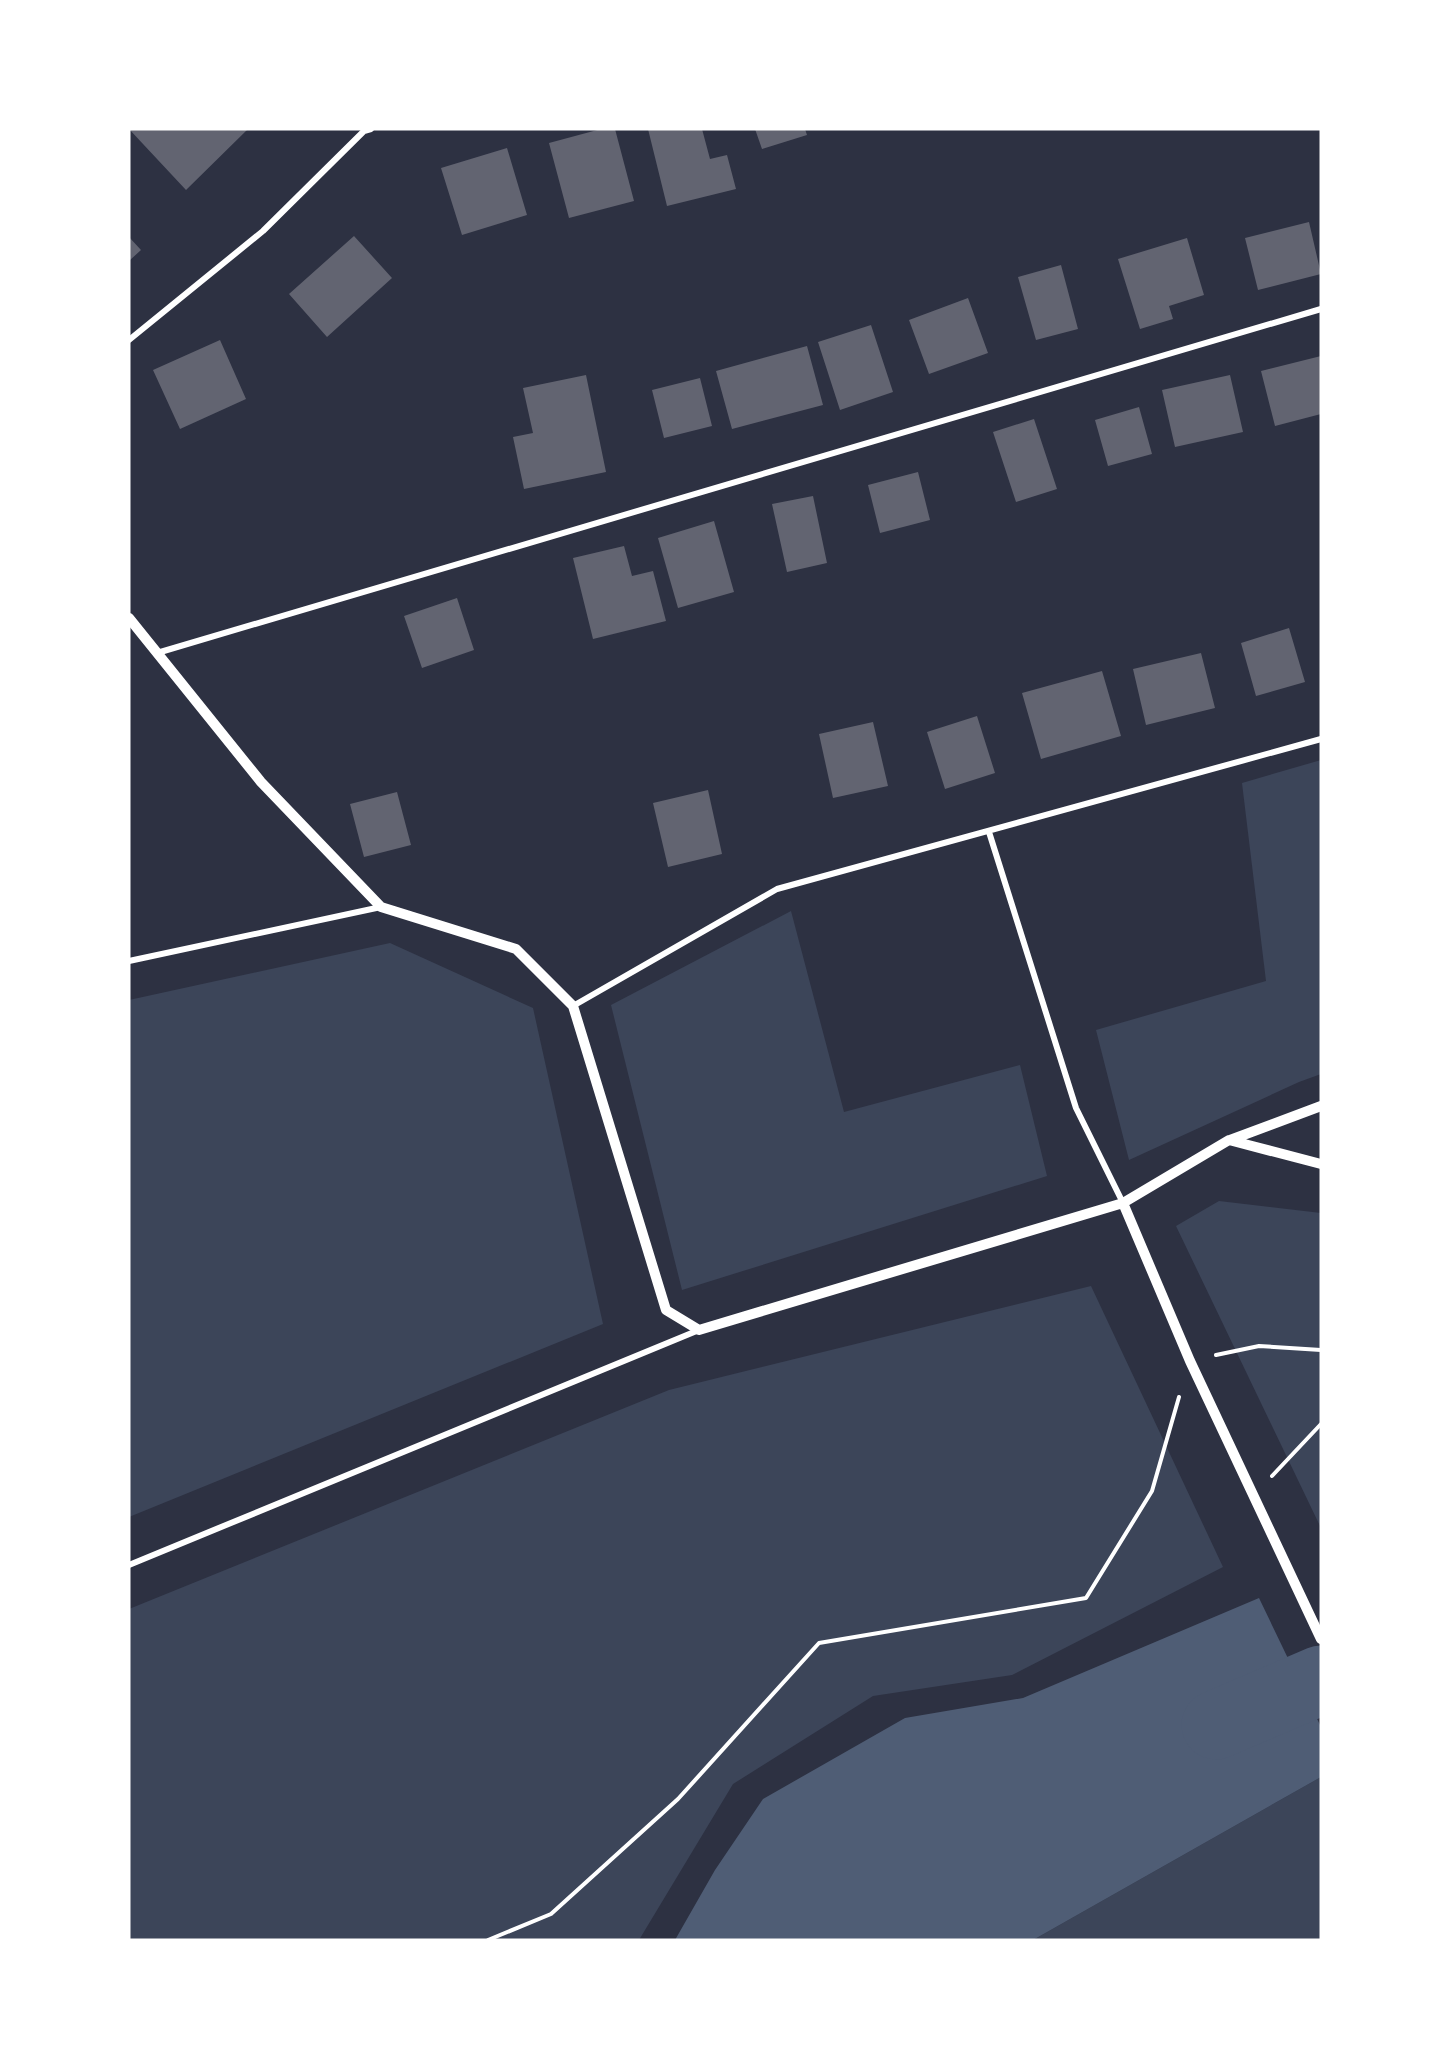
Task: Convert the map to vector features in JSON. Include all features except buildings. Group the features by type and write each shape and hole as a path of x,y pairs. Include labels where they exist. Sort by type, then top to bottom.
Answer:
{"street":[{"path":"129,340 263,231 364,131 371,129"},
{"path":"157,653 1321,309"},
{"path":"129,618 261,782 381,907 516,949 573,1006 666,1310 699,1330"},
{"path":"573,1006 777,889 1321,739"},
{"path":"989,832 1076,1108 1123,1203 1190,1361 1321,1639"},
{"path":"129,961 381,907"},
{"path":"129,1565 699,1330 1123,1203 1229,1140 1321,1106"},
{"path":"1229,1140 1321,1164"}],"path":[{"path":"488,1940 551,1914 678,1799 819,1643 1086,1598 1152,1491 1190,1361 1259,1346 1321,1350"},
{"path":"1254,1497 1321,1424"}],"shaded area":[{"path":"1321,760 1321,1074 1129,1160 1096,1030 1266,981 1242,783"},
{"path":"791,911 844,1112 1020,1065 1047,1176 682,1290 611,1005"},
{"path":"390,943 533,1008 603,1324 129,1517 129,1000"},
{"path":"1219,1201 1321,1213 1321,1528 1176,1226"},
{"path":"1091,1286 1223,1567 1012,1675 873,1696 733,1784 639,1940 129,1940 129,1609 669,1390"},
{"path":"1259,1598 1321,1727 1321,1777 1033,1940 675,1940 715,1870 763,1799 905,1718 1023,1698"},
{"path":"1321,1777 1321,1940 1033,1940"}],"waterway":[{"path":"1216,1725 1321,1680"}]}
